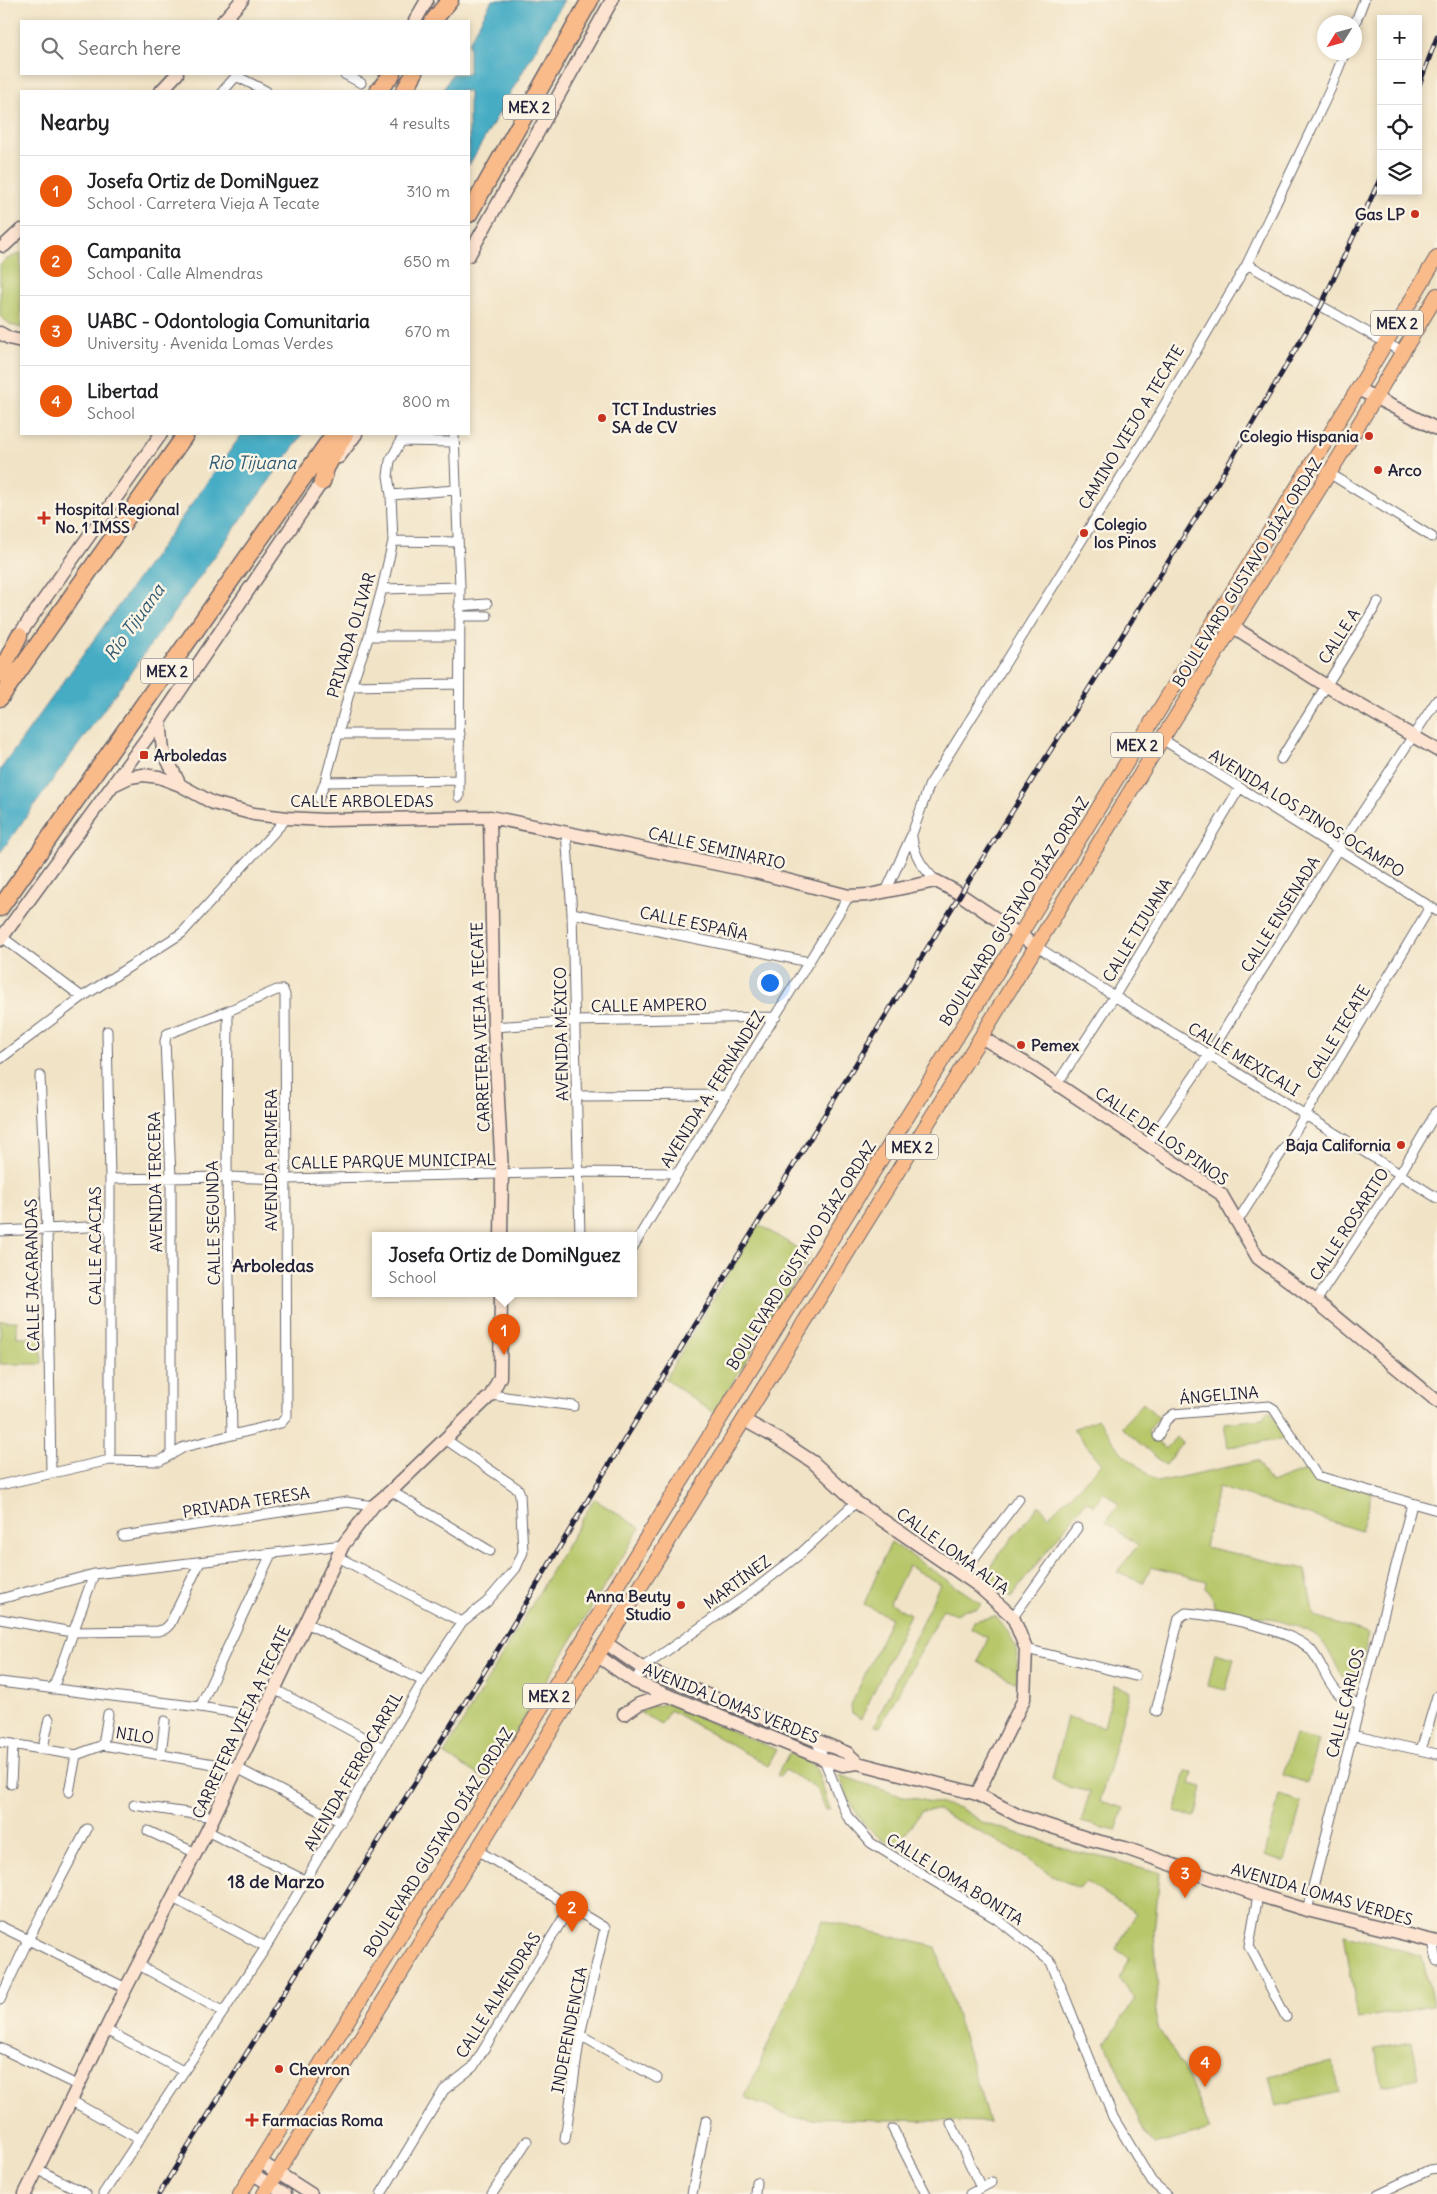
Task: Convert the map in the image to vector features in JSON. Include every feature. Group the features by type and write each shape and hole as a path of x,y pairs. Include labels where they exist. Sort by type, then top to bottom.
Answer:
{"highway":[{"path":"435,20 450,0"},
{"path":"445,20 456,0"},
{"name":"MEX 2","path":"470,212 590,0"},
{"path":"379,90 391,75"},
{"path":"405,90 413,75"},
{"path":"0,698 185,435"},
{"name":"MEX 2","path":"0,908 333,435"},
{"path":"322,482 326,468 344,435"},
{"path":"0,674 18,636"}],"main road":[{"name":"BOULEVARD GUSTAVO DÍAZ ORDAZ","path":"240,2194 1020,936 1358,389 1437,257"},
{"name":"BOULEVARD GUSTAVO DÍAZ ORDAZ","path":"271,2184 981,1037 1162,739 1329,473 1437,295"},
{"path":"810,1275 826,1285"}],"street":[{"path":"224,20 242,0"},
{"path":"417,20 427,0"},
{"path":"470,254 612,0"},
{"path":"1358,15 1364,0"},
{"name":"CAMINO VIEJO A TECATE","path":"887,890 912,834 928,786 1144,440 1247,264 1330,90 1342,60"},
{"path":"162,90 176,75"},
{"path":"223,90 237,75 264,90"},
{"path":"346,75 361,84"},
{"path":"379,90 386,75"},
{"path":"2,247 20,231"},
{"path":"2,247 20,241"},
{"path":"1247,264 1402,352"},
{"path":"1358,389 1437,430"},
{"path":"0,661 159,435"},
{"path":"82,997 1,938 160,720 355,435"},
{"name":"PRIVADA OLIVAR","path":"319,798 326,782 351,686 370,636 382,589 393,541 391,494 388,476 390,461 403,437 454,438 460,587 459,797"},
{"path":"1329,473 1432,536"},
{"path":"391,494 455,490"},
{"path":"393,541 458,542"},
{"path":"382,589 460,587"},
{"name":"CALLE A","path":"1280,759 1378,602"},
{"path":"459,611 475,605 487,604"},
{"path":"475,605 476,616"},
{"path":"459,611 476,616 487,616"},
{"path":"1216,616 1325,685 1437,750"},
{"path":"370,636 459,636"},
{"path":"351,686 459,684"},
{"name":"CALLE ENSENADA","path":"1148,1144 1208,1056 1338,850 1437,700"},
{"path":"160,720 163,751 180,785"},
{"path":"338,734 460,734"},
{"name":"AVENIDA LOS PINOS OCAMPO","path":"1162,739 1239,789 1434,909"},
{"name":"CALLE ARBOLEDAS","path":"113,785 130,777 143,774 159,777 180,785 213,803 254,814 287,818 324,820 490,817"},
{"path":"326,782 458,780"},
{"name":"CALLE TIJUANA","path":"1057,1084 1114,997 1239,789"},
{"name":"CALLE SEMINARIO","path":"490,817 751,871 849,896 916,886 936,881"},
{"name":"CARRETERA VIEJA A TECATE","path":"490,817 494,1027 502,1173 501,1232"},
{"path":"0,1059 82,997 182,933 287,818"},
{"name":"AVENIDA MÉXICO","path":"566,832 572,912 580,1232"},
{"path":"912,834 913,847 918,859 936,881 1036,946"},
{"name":"AVENIDA A. FERNÁNDEZ","path":"637,1240 676,1173 776,1017 849,896"},
{"name":"CALLE TECATE","path":"1236,1222 1434,909"},
{"name":"CALLE ESPAÑA","path":"572,912 809,962"},
{"name":"CALLE MEXICALI","path":"1036,946 1114,997 1306,1114 1437,1198"},
{"name":"AVENIDA TERCERA","path":"171,1455 171,1177 165,1041 167,1034 277,990 283,990"},
{"name":"AVENIDA PRIMERA","path":"232,1434 281,1423 287,1416 285,995 283,990"},
{"name":"CALLE SEGUNDA","path":"228,1011 227,1177 232,1434"},
{"name":"CALLE AMPERO","path":"494,1027 575,1021 776,1017"},
{"name":"CALLE ACACIAS","path":"107,1031 110,1179 110,1460"},
{"name":"CALLE DE LOS PINOS","path":"981,1037 1057,1084 1221,1194 1258,1258 1316,1301 1436,1397"},
{"name":"CALLE JACARANDAS","path":"40,1076 46,1230 51,1472"},
{"path":"577,1096 727,1095"},
{"name":"CALLE ROSARITO","path":"1316,1301 1400,1174 1437,1111"},
{"name":"CALLE PARQUE MUNICIPAL","path":"110,1179 171,1177 286,1179 579,1172 676,1173"},
{"path":"0,1231 110,1226"},
{"name":"CARRETERA VIEJA A TECATE","path":"25,2194 126,1988 214,1817 341,1551 373,1506 491,1395 500,1377 501,1297"},
{"path":"491,1395 574,1406"},
{"name":"ÁNGELINA","path":"1158,1436 1166,1420 1174,1414 1268,1406 1274,1409 1317,1476 1412,1504"},
{"name":"CALLE LOMA ALTA","path":"744,1420 778,1438 813,1462 856,1502 976,1584 1013,1616 1026,1649 1024,1699 977,1794"},
{"path":"0,1485 110,1460 160,1461 184,1447 232,1434"},
{"name":"AVENIDA FERROCARRIL","path":"103,2194 266,1947 423,1681 462,1622 487,1602 504,1585 516,1568 523,1552 520,1494 518,1490 445,1439"},
{"path":"391,1491 490,1551"},
{"path":"961,1575 1019,1499"},
{"name":"PRIVADA TERESA","path":"123,1536 347,1502 373,1506"},
{"name":"MARTÍNEZ","path":"635,1682 642,1668 754,1590 800,1554 856,1502"},
{"path":"1412,1504 1437,1510"},
{"name":"CALLE CARLOS","path":"1307,1910 1412,1504"},
{"path":"1013,1616 1077,1528"},
{"path":"0,1599 94,1574 271,1554 341,1551 462,1622"},
{"path":"200,1707 271,1554"},
{"path":"0,1619 72,1632 158,1631 165,1629 200,1562"},
{"path":"53,1689 94,1574"},
{"path":"1156,1711 1178,1622 1186,1613 1213,1615 1283,1634 1296,1640 1316,1656 1337,1692 1344,1698 1359,1704"},
{"path":"306,1623 423,1681"},
{"name":"AVENIDA LOMAS VERDES","path":"606,1643 642,1668 817,1742 848,1753 858,1763"},
{"path":"1026,1649 1135,1676"},
{"name":"AVENIDA LOMAS VERDES","path":"598,1656 635,1682 824,1759 843,1765 858,1763 977,1794 1019,1816 1089,1839 1125,1848 1258,1895 1307,1910 1435,1942"},
{"path":"0,1682 200,1707 262,1717"},
{"path":"274,1690 383,1748"},
{"path":"624,1714 639,1704 666,1696"},
{"path":"1421,1750 1437,1696"},
{"path":"103,1745 108,1714"},
{"path":"43,1748 49,1719"},
{"path":"160,1754 165,1721"},
{"path":"1352,1735 1437,1754"},
{"name":"NILO","path":"0,1742 76,1754 103,1745 237,1768 341,1822"},
{"name":"CALLE LOMA BONITA","path":"817,1742 847,1816 871,1843 1000,1921 1052,1962 1113,2116 1152,2182 1166,2194"},
{"path":"11,1784 13,1744"},
{"path":"69,1792 76,1754"},
{"path":"134,1806 214,1817"},
{"path":"0,2000 28,1940 87,1829"},
{"path":"207,1831 306,1882"},
{"path":"148,1832 196,1853"},
{"path":"477,1850 570,1907"},
{"path":"1258,1895 1249,1946 1286,2017"},
{"path":"173,1898 266,1947"},
{"name":"INDEPENDENCIA","path":"565,2139 580,2035 605,1928 570,1907"},
{"name":"CALLE ALMENDRAS","path":"381,2194 444,2090 473,2067 570,1907"},
{"path":"0,1926 126,1988"},
{"path":"1435,1942 1437,1961"},
{"path":"139,1965 222,2011"},
{"path":"106,2030 183,2071"},
{"path":"580,2035 657,2078"},
{"path":"0,2048 78,2086"},
{"path":"72,2101 139,2139"},
{"path":"692,2194 706,2120"},
{"path":"951,2123 981,2188"},
{"path":"894,2129 926,2194"},
{"path":"492,2194 527,2141"},
{"path":"257,2168 271,2184 285,2194"},
{"path":"37,2169 86,2194"},
{"path":"1378,2194 1429,2170 1437,2169"},
{"path":"755,2194 756,2182"},
{"path":"970,2194 992,2182"},
{"path":"271,2184 311,2194"}],"green space":[{"path":"20,253 20,328 11,325 0,316 0,265 5,260"},
{"path":"758,1224 810,1256 714,1413 665,1379"},
{"path":"0,1321 17,1321 17,1337 41,1337 42,1364 0,1364"},
{"path":"1143,1403 1159,1418 1147,1432 1166,1449 1176,1437 1183,1442 1165,1465 1121,1427"},
{"path":"1267,1411 1271,1412 1287,1439 1228,1447 1224,1423 1263,1419"},
{"path":"1098,1419 1122,1453 1157,1482 1257,1461 1270,1483 1311,1468 1317,1475 1372,1492 1361,1531 1218,1487 1205,1547 1305,1569 1314,1617 1369,1634 1356,1688 1345,1679 1325,1645 1312,1633 1286,1623 1214,1607 1213,1599 1205,1588 1206,1581 1151,1567 1143,1583 1117,1572 1138,1545 1106,1522 1119,1504 1104,1492 1094,1506 1086,1501 1011,1597 982,1576 1039,1505 1049,1516 1102,1464 1073,1429"},
{"path":"594,1499 640,1528 486,1780 444,1754"},
{"path":"891,1542 982,1604 977,1609 966,1609 956,1614 943,1609 880,1727 874,1726 940,1584 908,1566 890,1603 910,1614 861,1719 852,1713 851,1705 891,1618 864,1604"},
{"path":"995,1616 1008,1632 1015,1646 1017,1654 1016,1683 978,1662 988,1638 971,1629 974,1621"},
{"path":"1215,1653 1234,1658 1226,1690 1208,1686"},
{"path":"1114,1685 1130,1691 1100,1801 1124,1808 1116,1831 1081,1822 1090,1792 1069,1787 1052,1779 1067,1717 1104,1727"},
{"path":"667,1704 777,1750 768,1766 670,1710 661,1724 639,1712 653,1706"},
{"path":"1295,1735 1319,1741 1307,1783 1283,1775"},
{"path":"789,1753 813,1764 816,1768 830,1809 826,1810 817,1789 785,1770 780,1777 777,1775"},
{"path":"1186,1771 1193,1772 1190,1784 1203,1787 1195,1817 1175,1812"},
{"path":"839,1775 898,1795 960,1808 984,1823 1077,1852 1115,1860 1160,1873 1154,1932 1158,1991 1155,2014 1159,2030 1188,2077 1210,2130 1154,2145 1144,2132 1106,2043 1135,1999 1119,1979 1129,1958 1116,1949 1136,1913 1086,1882 1078,1888 1045,1871 1027,1857 937,1810 921,1811 896,1848 866,1825 854,1809"},
{"path":"1279,1795 1302,1802 1285,1862 1265,1855"},
{"path":"823,1920 936,1947 989,2122 793,2118 745,2097"},
{"path":"1344,1934 1422,1956 1433,2005 1358,2019"},
{"path":"1412,2041 1419,2078 1382,2085 1375,2048"},
{"path":"1332,2062 1339,2092 1276,2106 1269,2076"}],"water":[{"path":"492,0 564,0 470,163 470,90 444,90 451,75 470,75 470,40"},
{"name":"Rio Tijuana","path":"241,435 302,435 0,853 0,770"}],"railway":[{"path":"1422,77 1437,37"},
{"path":"159,2194 505,1638 604,1473 960,895 1215,487 1321,306 1377,186"}],"place":[{"name":"Gas LP","path":"1415,214"},
{"name":"TCT Industries SA de CV","path":"602,418"},
{"name":"Colegio Hispania","path":"1369,436"},
{"name":"Arco","path":"1378,470"},
{"name":"Hospital Regional No. 1 IMSS","path":"44,518"},
{"name":"Colegio los Pinos","path":"1084,533"},
{"name":"Arboledas","path":"144,755"},
{"name":"Pemex","path":"1021,1045"},
{"name":"Baja California","path":"1401,1145"},
{"name":"Josefa Ortiz de DomiNguez","path":"504,1355"},
{"name":"Anna Beuty Studio","path":"681,1605"},
{"name":"UABC - Odontologia Comunitaria","path":"1185,1898"},
{"name":"Campanita","path":"572,1932"},
{"name":"Chevron","path":"279,2069"},
{"name":"Libertad","path":"1205,2087"},
{"name":"Farmacias Roma","path":"252,2120"}],"district":[{"name":"Arboledas","path":"273,1265"},
{"name":"18 de Marzo","path":"276,1881"}],"water label":[{"name":"Río Tijuana","path":"134,622"}]}
